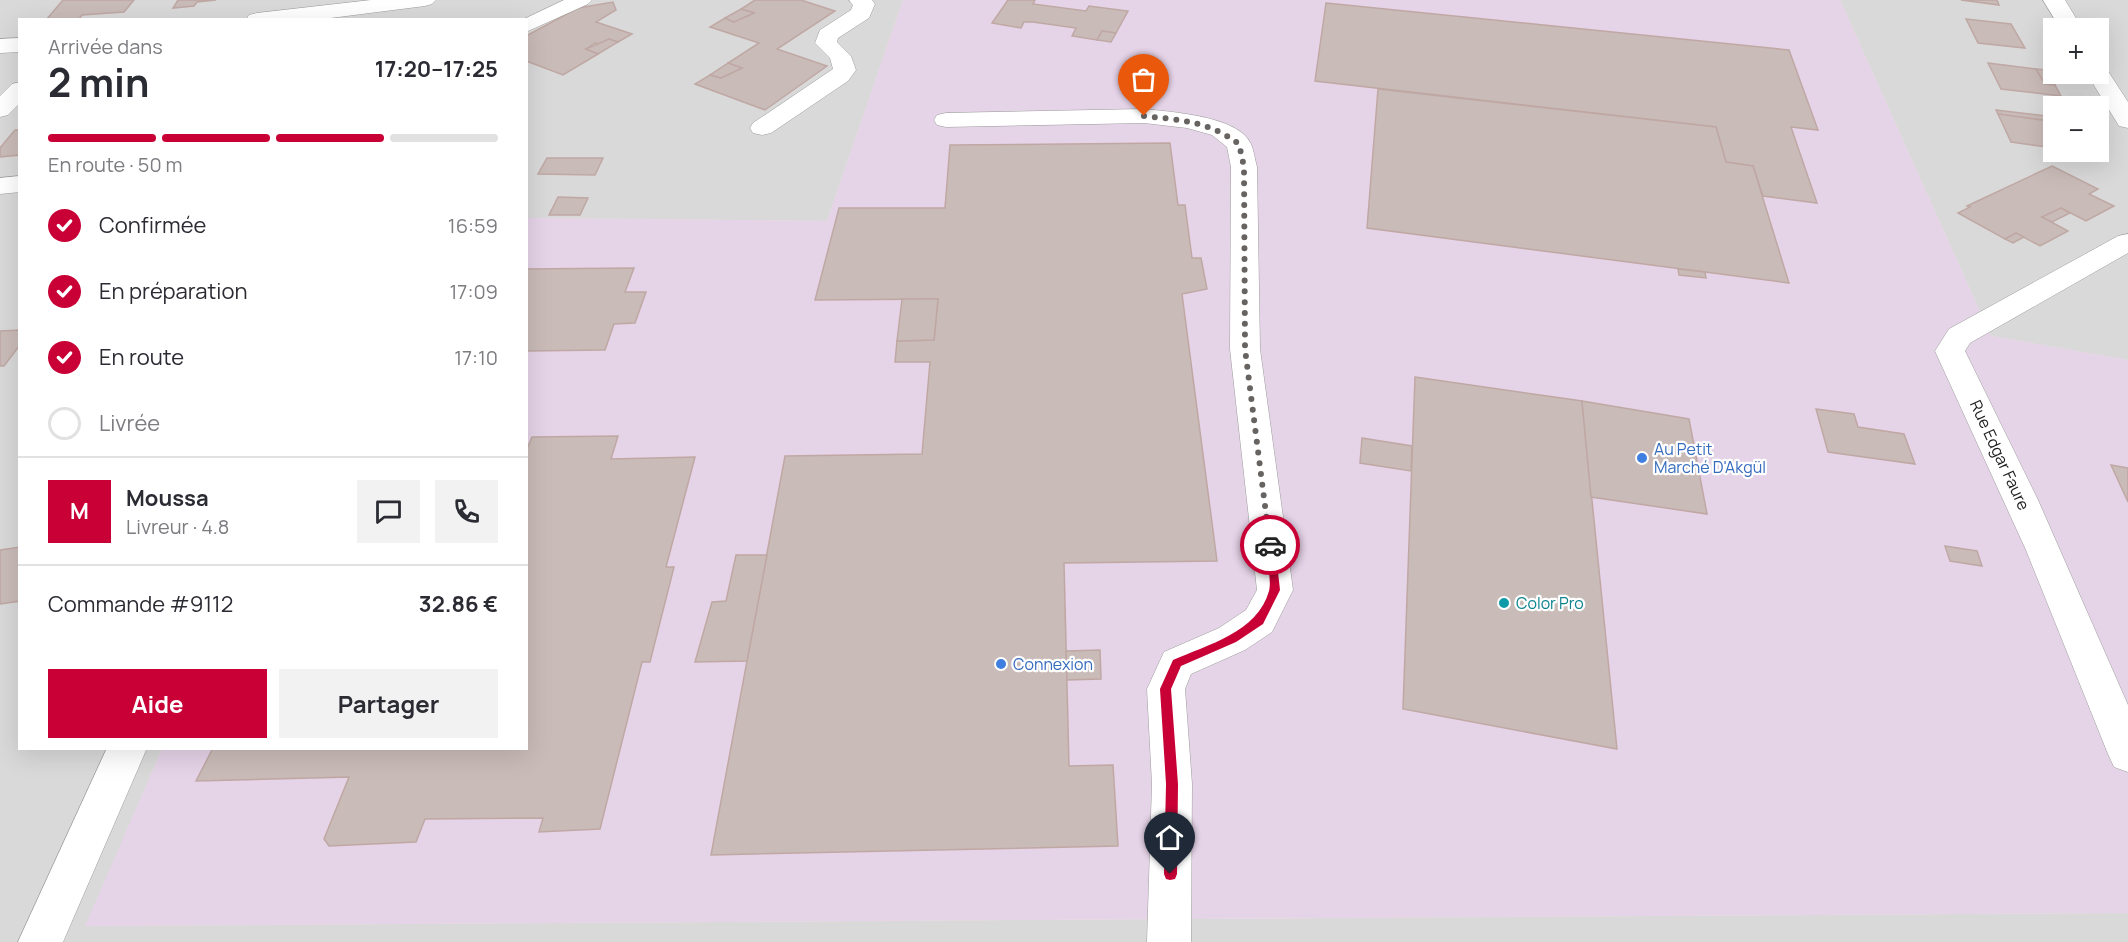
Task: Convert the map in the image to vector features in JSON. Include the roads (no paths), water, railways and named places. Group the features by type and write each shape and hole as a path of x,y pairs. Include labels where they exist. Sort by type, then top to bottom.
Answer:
{"street":[{"path":"274,18 425,0"},
{"path":"528,25 580,0"},
{"path":"762,128 840,76 845,70 840,56 826,43 828,35 861,12 864,4 860,0"},
{"path":"2054,0 2065,18"},
{"path":"0,46 18,45"},
{"path":"2105,84 2128,122"},
{"path":"0,110 18,91"},
{"path":"946,120 1144,116 1188,121 1221,130 1239,144 1244,167 1245,349 1275,590 1259,621 1232,639 1177,663 1166,689 1172,784 1169,942"},
{"path":"0,186 18,184"},
{"name":"Rue Edgar Faure","path":"2128,242 1959,336 1950,351 2114,681 2128,754"},
{"path":"40,942 126,750"}],"place":[{"name":"Au Petit Marché D'Akgül","path":"1642,458"},
{"name":"Color Pro","path":"1504,603"},
{"name":"Connexion","path":"1001,664"}]}
